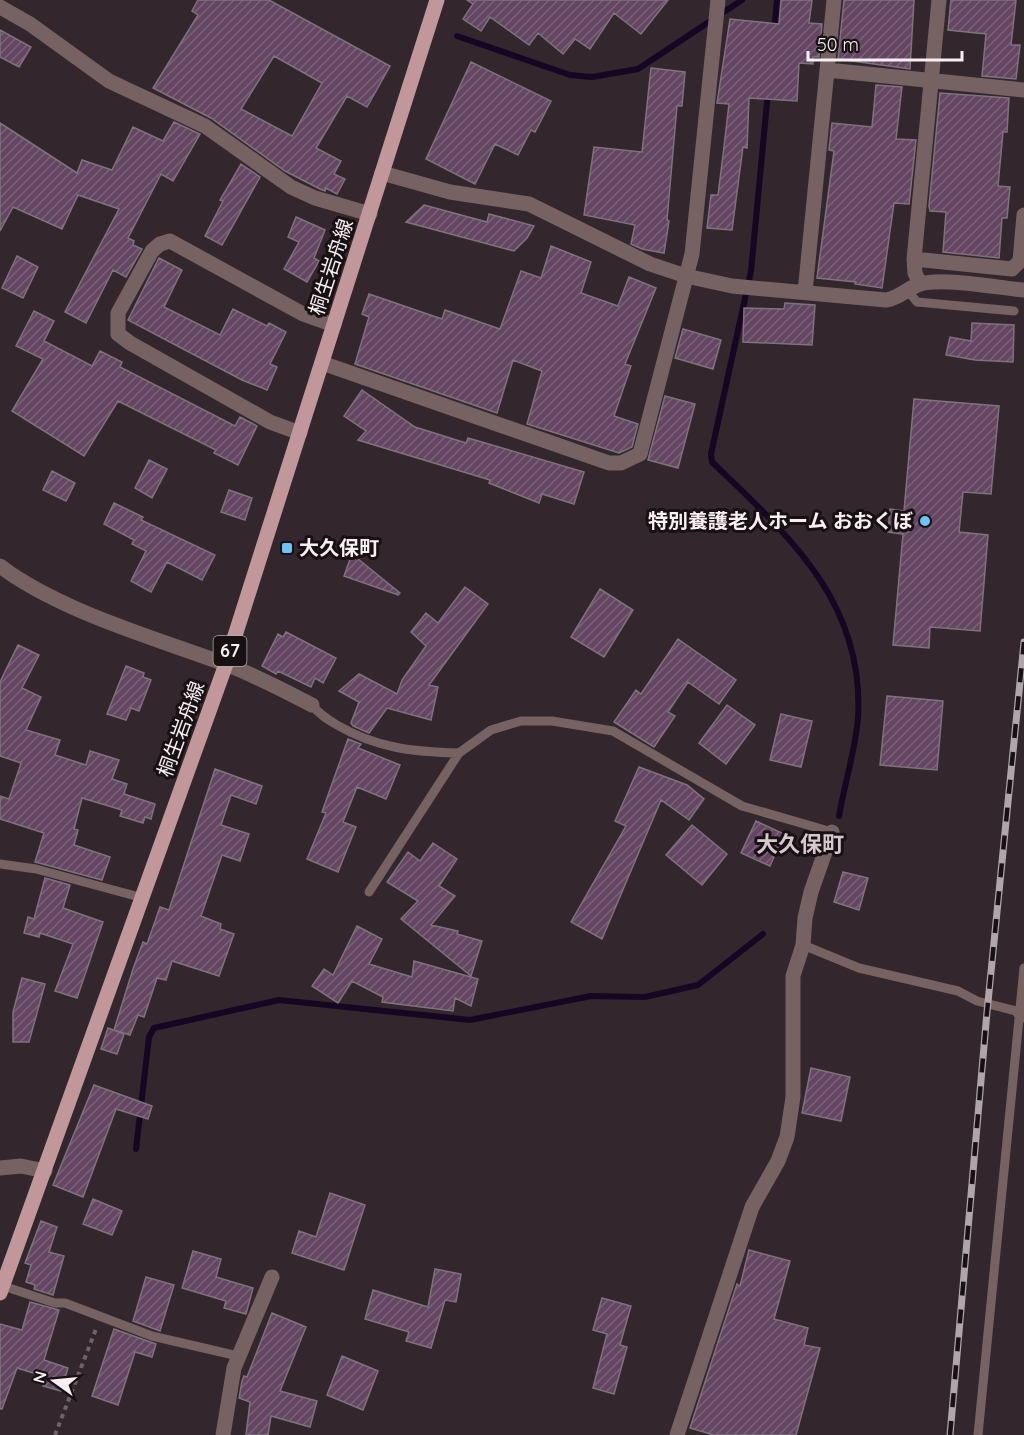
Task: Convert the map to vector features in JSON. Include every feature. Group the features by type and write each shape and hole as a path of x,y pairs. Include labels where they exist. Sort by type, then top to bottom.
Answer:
{"main road":[{"name":"桐生岩舟線","path":"1,1290 226,664 437,0"}],"street":[{"path":"321,363 609,463 621,463 640,454 692,254 718,0"},
{"path":"805,292 834,0"},
{"path":"914,288 914,259 939,0"},
{"path":"0,7 30,24 109,81 205,126 291,187 315,198 370,214"},
{"path":"827,70 1024,90"},
{"path":"382,173 450,192 529,204 650,264 686,276 732,286 886,300 897,298 914,288 940,282 1024,290"},
{"path":"914,259 1012,269 1020,261 1024,214"},
{"path":"300,433 270,422 130,343 118,334 116,323 118,313 152,251 160,244 170,241 303,314 334,324"},
{"path":"0,566 40,592 127,628 226,664 312,705"},
{"path":"677,1435 752,1207 778,1161 787,1137 793,1097 793,975 803,945 805,918 811,892 832,832"},
{"path":"0,1168 21,1166 45,1171"},
{"path":"223,1435 238,1356 272,1277"}],"lane":[{"path":"914,288 917,302 1014,311"},
{"path":"312,705 318,713 355,735 391,748 415,752 459,753"},
{"path":"369,892 459,753 491,730 521,721 552,721 613,731 742,806 832,832"},
{"path":"0,864 36,869 143,898"},
{"path":"803,945 859,968 958,991 977,1001 1022,1014"},
{"path":"978,1435 1022,1014 1024,968"},
{"path":"1,1290 55,1303 65,1303 152,1336 238,1356"}],"path":[{"path":"56,1435 100,1316"}],"building":[{"path":"198,0 269,0 390,66 367,107 347,96 316,148 341,161 334,174 345,179 337,194 326,188 325,191 320,189 285,171 211,118 153,88 198,15 192,11","holes":["274,56 322,83 292,136 241,109"]},
{"path":"467,0 668,0 641,34 614,13 590,49 575,39 563,54 538,33 529,45 490,17 481,31 463,19 473,4"},
{"path":"781,0 812,0 809,23 822,24 819,57 813,57 813,64 799,63 797,101 749,98 747,148 743,147 732,230 707,228 711,195 718,195 729,104 717,103 730,19 779,24"},
{"path":"844,0 914,0 910,69 838,59"},
{"path":"951,0 1016,0 1011,45 1020,45 1016,79 982,76 986,34 948,30"},
{"path":"0,30 31,47 19,67 0,57"},
{"path":"471,62 551,101 535,132 531,130 518,155 495,144 475,184 426,159"},
{"path":"651,68 685,72 682,106 677,106 667,220 669,221 664,253 642,249 631,244 635,225 584,215 594,147 642,152"},
{"path":"876,85 902,87 896,139 916,140 909,204 894,203 882,288 855,284 856,282 817,278 834,151 829,150 832,123 872,127"},
{"path":"940,93 1009,98 1007,132 1003,132 998,186 1010,187 1007,218 1002,218 999,258 943,252 946,212 930,211 929,206"},
{"path":"174,122 200,134 173,181 161,174 128,238 134,241 133,245 142,249 126,277 113,270 86,323 65,312 119,209 78,195 62,229 13,207 0,231 0,123 77,173 82,160 112,170 133,127 163,141"},
{"path":"241,164 260,177 222,245 205,236 223,201 220,200"},
{"path":"424,205 487,222 489,214 534,226 527,238 514,251 406,222"},
{"path":"296,217 325,230 314,258 319,261 307,282 284,269 299,242 288,237"},
{"path":"551,246 591,262 581,293 618,306 629,277 656,288 625,364 631,366 614,416 638,424 632,447 619,453 527,424 542,371 513,360 497,413 355,364 369,317 362,314 369,294 442,319 445,310 500,329 521,271 541,278"},
{"path":"17,256 38,267 23,298 2,288"},
{"path":"159,258 182,270 164,307 220,335 233,309 267,326 269,323 286,332 270,364 277,367 267,390 242,380 128,320"},
{"path":"785,303 815,305 812,345 743,342 744,308 784,309"},
{"path":"34,311 54,321 44,341 92,366 100,351 122,362 120,367 235,426 240,417 257,426 238,465 214,453 216,450 118,401 84,456 12,411 43,359 16,346"},
{"path":"972,323 1014,325 1013,362 975,360 946,355 950,337 971,341"},
{"path":"683,329 721,340 713,369 675,358"},
{"path":"362,390 415,427 466,443 468,438 584,472 574,504 542,494 539,503 489,483 490,480 358,440 366,431 344,416"},
{"path":"665,396 695,404 678,468 648,460"},
{"name":"特別養護老人ホーム おおくぼ","path":"914,399 999,406 991,494 963,492 959,532 988,535 980,631 930,627 929,648 893,645 903,534 888,532 890,509 904,511"},
{"path":"149,460 167,469 152,498 135,488"},
{"path":"52,471 75,483 66,501 43,490"},
{"path":"229,490 252,498 245,520 221,512"},
{"path":"114,503 143,517 141,520 215,555 202,580 167,562 151,592 131,581 146,551 132,544 134,540 104,524"},
{"path":"352,554 400,593 398,595 344,576"},
{"path":"465,587 488,604 429,685 438,687 431,720 387,708 369,733 353,726 351,723 359,702 339,691 359,674 397,694 402,680 426,646 411,632 426,613 438,623"},
{"path":"600,589 633,610 604,657 571,637"},
{"path":"286,632 336,658 323,683 315,678 311,687 278,671 276,674 262,666 278,634 283,637"},
{"path":"678,639 736,680 719,704 688,682 668,712 675,716 654,747 614,722 636,690 641,694"},
{"path":"18,645 39,655 22,688 41,697 26,730 60,740 55,755 86,765 90,751 119,760 112,779 127,784 124,794 155,804 151,819 145,817 143,823 120,816 122,810 82,798 74,829 78,830 74,845 110,857 102,880 35,862 44,833 0,819 0,796 9,799 21,763 0,756 0,682"},
{"path":"126,666 144,673 143,677 151,680 139,711 131,708 126,720 107,714"},
{"path":"887,696 943,701 937,770 880,765"},
{"path":"727,705 755,725 726,764 699,743"},
{"path":"781,714 812,721 801,767 770,760"},
{"path":"348,739 361,744 358,748 400,765 386,799 357,787 343,822 356,827 338,872 307,859 326,813 322,812"},
{"path":"639,767 687,785 704,799 689,820 661,800 602,939 571,922 626,826 615,821"},
{"path":"215,769 262,786 256,804 231,795 221,825 249,834 240,861 222,855 201,916 221,924 220,929 234,934 219,976 172,961 166,980 157,978 144,1017 138,1015 130,1035 114,1030 143,942 147,944 160,907 169,910"},
{"path":"756,821 784,834 770,866 741,853"},
{"path":"692,825 727,854 702,885 666,855"},
{"path":"433,843 457,859 439,886 455,896 431,925 458,931 457,934 482,941 471,976 401,919 418,901 387,882 408,852 420,861"},
{"path":"843,872 868,878 859,910 834,902"},
{"path":"45,878 70,885 63,908 103,922 77,998 55,991 73,944 40,933 39,937 24,933 28,917 34,919"},
{"path":"357,926 382,939 369,964 412,977 414,961 478,979 471,1006 455,998 453,1011 382,1002 383,997 352,981 338,1003 312,986 324,969 333,975"},
{"path":"22,978 45,984 29,1042 13,1042 13,1012"},
{"path":"108,1028 124,1034 117,1054 101,1049"},
{"path":"811,1068 850,1077 841,1121 802,1113"},
{"path":"94,1085 152,1106 148,1119 116,1109 83,1197 53,1185"},
{"path":"330,1193 365,1205 344,1270 292,1253 299,1231 316,1237"},
{"path":"93,1199 122,1211 112,1235 83,1224"},
{"path":"41,1221 57,1227 49,1252 64,1256 53,1295 34,1289 35,1285 26,1282 31,1265 25,1263"},
{"path":"749,1250 790,1261 774,1319 808,1328 804,1345 820,1348 796,1435 714,1435 690,1428 737,1284 740,1286"},
{"path":"193,1251 221,1259 216,1277 253,1288 246,1314 224,1308 226,1301 182,1288"},
{"path":"435,1269 461,1274 456,1302 445,1300 431,1348 406,1341 409,1332 365,1319 373,1290 428,1307"},
{"path":"146,1277 174,1285 160,1331 133,1321"},
{"path":"602,1298 631,1306 620,1345 627,1347 614,1394 593,1388 607,1334 593,1330"},
{"path":"30,1302 59,1310 44,1360 68,1368 61,1391 43,1386 46,1377 17,1368 2,1409 0,1409 0,1324 22,1330"},
{"path":"272,1313 306,1327 280,1391 317,1401 310,1427 271,1416 268,1435 246,1435 250,1402 239,1398 242,1381 244,1376 247,1377"},
{"path":"114,1329 156,1344 152,1357 135,1352 118,1405 92,1396"},
{"path":"342,1356 378,1371 363,1410 327,1395"}],"waterway":[{"path":"457,36 570,75 592,77 638,69 742,0"},
{"path":"774,31 777,0"},
{"path":"768,92 751,271 711,454 712,462 768,516 816,574 835,605 849,639 857,677 858,718 839,816"},
{"path":"136,1149 149,1037 154,1028 279,1000 470,1020 591,996 645,997 698,985 763,934"}],"railway":[{"path":"950,1435 987,1012 1024,642"}],"place":[{"name":"特別養護老人ホーム おおくぼ","path":"925,521"},
{"name":"大久保町","path":"287,548"}],"district":[{"name":"大久保町","path":"800,844"}]}
